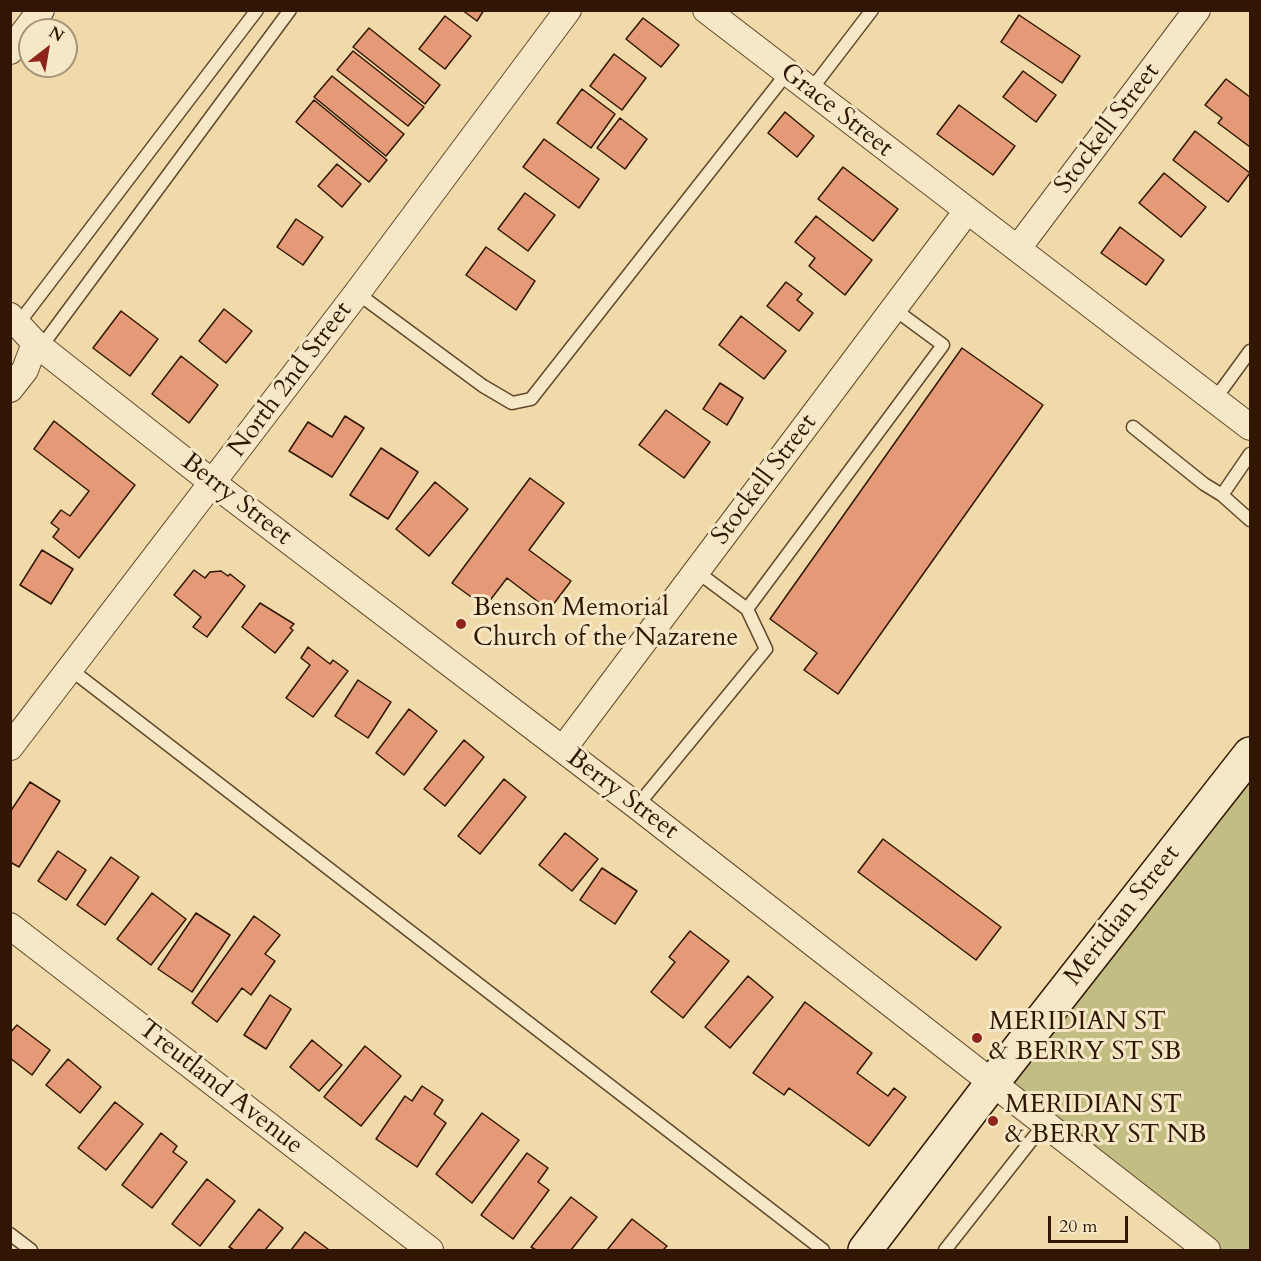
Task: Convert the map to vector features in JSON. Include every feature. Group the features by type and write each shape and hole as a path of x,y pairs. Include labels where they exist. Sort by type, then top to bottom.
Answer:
{"street":[{"path":"10,51 41,10"},
{"name":"North 2nd Street","path":"10,747 357,293 568,10"},
{"name":"Grace Street","path":"706,10 1018,248"},
{"name":"Stockell Street","path":"1018,248 1197,10"},
{"name":"Stockell Street","path":"563,749 967,211"},
{"path":"1018,248 1251,427"},
{"name":"Berry Street","path":"14,320 38,345 213,483 637,806 1207,1251"},
{"path":"10,389 25,370 38,345"},
{"name":"Meridian Street","path":"865,1251 993,1082 1251,754"},
{"name":"Treutland Avenue","path":"10,926 430,1251"}],"lane":[{"path":"14,320 256,10"},
{"path":"38,345 290,10"},
{"path":"810,91 872,10"},
{"path":"357,293 483,386 512,403 531,399 787,73"},
{"path":"747,609 943,345 894,309"},
{"path":"1215,399 1251,351"},
{"path":"1133,427 1251,520"},
{"path":"1222,495 1251,454"},
{"path":"637,806 766,650 747,609 696,572"},
{"path":"70,669 823,1251"},
{"path":"945,1251 1045,1123"},
{"path":"10,1234 31,1251"}],"shaded area":[{"path":"1250,754 1250,1250 1207,1250 993,1082"}],"building":[{"path":"462,10 484,10 477,21"},
{"path":"1019,15 1080,56 1062,83 1001,42"},
{"path":"445,16 471,36 445,69 419,49"},
{"path":"643,18 679,45 661,67 626,39"},
{"path":"369,28 440,85 425,104 353,47"},
{"path":"353,51 424,107 408,126 337,70"},
{"path":"614,54 646,78 622,110 590,86"},
{"path":"1023,71 1056,95 1036,122 1003,97"},
{"path":"332,76 404,134 386,156 314,97"},
{"path":"1226,79 1250,97 1250,147 1218,123 1222,118 1205,105"},
{"path":"582,89 615,114 591,148 557,123"},
{"path":"314,100 387,160 369,182 296,122"},
{"path":"959,105 1015,146 993,175 937,134"},
{"path":"785,112 814,136 797,157 768,133"},
{"path":"620,118 647,139 625,169 597,148"},
{"path":"1195,131 1250,173 1228,202 1173,160"},
{"path":"544,139 599,179 579,208 523,167"},
{"path":"337,164 361,184 342,207 318,186"},
{"path":"843,167 898,209 873,241 818,199"},
{"path":"1164,173 1206,207 1181,237 1139,203"},
{"path":"525,193 555,215 528,251 498,229"},
{"path":"816,216 872,260 845,295 809,266 815,258 795,242"},
{"path":"296,219 323,237 303,265 277,247"},
{"path":"1120,227 1164,260 1146,285 1101,253"},
{"path":"486,247 535,281 516,310 466,275"},
{"path":"786,282 802,294 797,300 813,313 799,331 767,306"},
{"path":"224,309 252,331 226,363 199,341"},
{"path":"121,311 158,339 130,376 93,348"},
{"path":"741,316 786,351 764,379 719,345"},
{"path":"962,348 1043,405 838,694 804,670 817,653 770,619"},
{"path":"181,356 218,385 189,423 152,394"},
{"path":"720,383 743,398 727,425 703,409"},
{"path":"666,410 710,442 684,478 639,445"},
{"path":"345,416 364,428 332,477 289,451 308,422 332,437"},
{"path":"54,421 135,485 79,558 53,537 59,529 51,523 61,510 70,516 89,491 34,449"},
{"path":"381,448 418,472 388,519 350,495"},
{"path":"530,478 564,503 529,550 571,581 549,610 507,578 485,607 452,583"},
{"path":"435,482 468,509 429,556 396,529"},
{"path":"42,550 73,569 51,604 20,585"},
{"path":"194,570 205,578 210,572 221,571 228,576 230,574 245,586 207,637 193,627 201,617 174,595"},
{"path":"260,603 294,624 290,628 293,630 275,653 242,627"},
{"path":"308,647 330,664 333,660 348,671 313,717 286,698 310,665 301,658"},
{"path":"358,680 391,702 368,738 335,716"},
{"path":"409,709 437,731 404,775 376,753"},
{"path":"464,740 484,757 445,806 424,789"},
{"path":"504,779 526,797 480,854 458,836"},
{"path":"30,782 60,801 19,867 10,862 10,812"},
{"path":"565,833 598,859 572,891 539,865"},
{"path":"883,839 1001,927 976,960 858,872"},
{"path":"58,851 86,870 66,900 38,881"},
{"path":"111,857 139,877 105,925 77,905"},
{"path":"602,868 637,891 615,924 580,900"},
{"path":"152,893 186,919 151,965 117,939"},
{"path":"196,913 230,935 192,992 158,969"},
{"path":"254,916 280,935 265,954 275,961 251,995 242,988 217,1022 192,1003"},
{"path":"690,931 729,961 683,1018 651,992 675,962 669,957"},
{"path":"748,976 773,997 730,1048 705,1027"},
{"path":"270,995 291,1009 266,1049 244,1035"},
{"path":"805,1002 872,1053 857,1073 888,1096 894,1088 906,1097 869,1146 789,1088 784,1095 753,1073"},
{"path":"17,1025 50,1050 32,1075 10,1058 10,1033"},
{"path":"312,1040 342,1065 319,1091 290,1067"},
{"path":"365,1046 401,1076 361,1126 324,1097"},
{"path":"68,1059 101,1087 80,1113 46,1085"},
{"path":"422,1086 443,1100 434,1114 446,1123 417,1167 376,1139 405,1096 412,1101"},
{"path":"115,1102 143,1124 106,1170 78,1148"},
{"path":"482,1113 519,1140 472,1203 436,1174"},
{"path":"161,1133 177,1146 173,1152 187,1162 152,1208 122,1185"},
{"path":"527,1153 548,1168 538,1182 549,1190 513,1239 481,1215"},
{"path":"207,1179 235,1201 200,1246 172,1224"},
{"path":"571,1197 597,1217 571,1250 536,1250 531,1247"},
{"path":"259,1209 283,1228 265,1250 234,1250 229,1247"},
{"path":"632,1219 667,1246 663,1250 607,1250"},
{"path":"305,1232 328,1249 291,1250"}],"place":[{"name":"Benson Memorial Church of the Nazarene","path":"461,624"},
{"name":"MERIDIAN ST & BERRY ST SB","path":"977,1038"},
{"name":"MERIDIAN ST & BERRY ST NB","path":"993,1121"}]}
